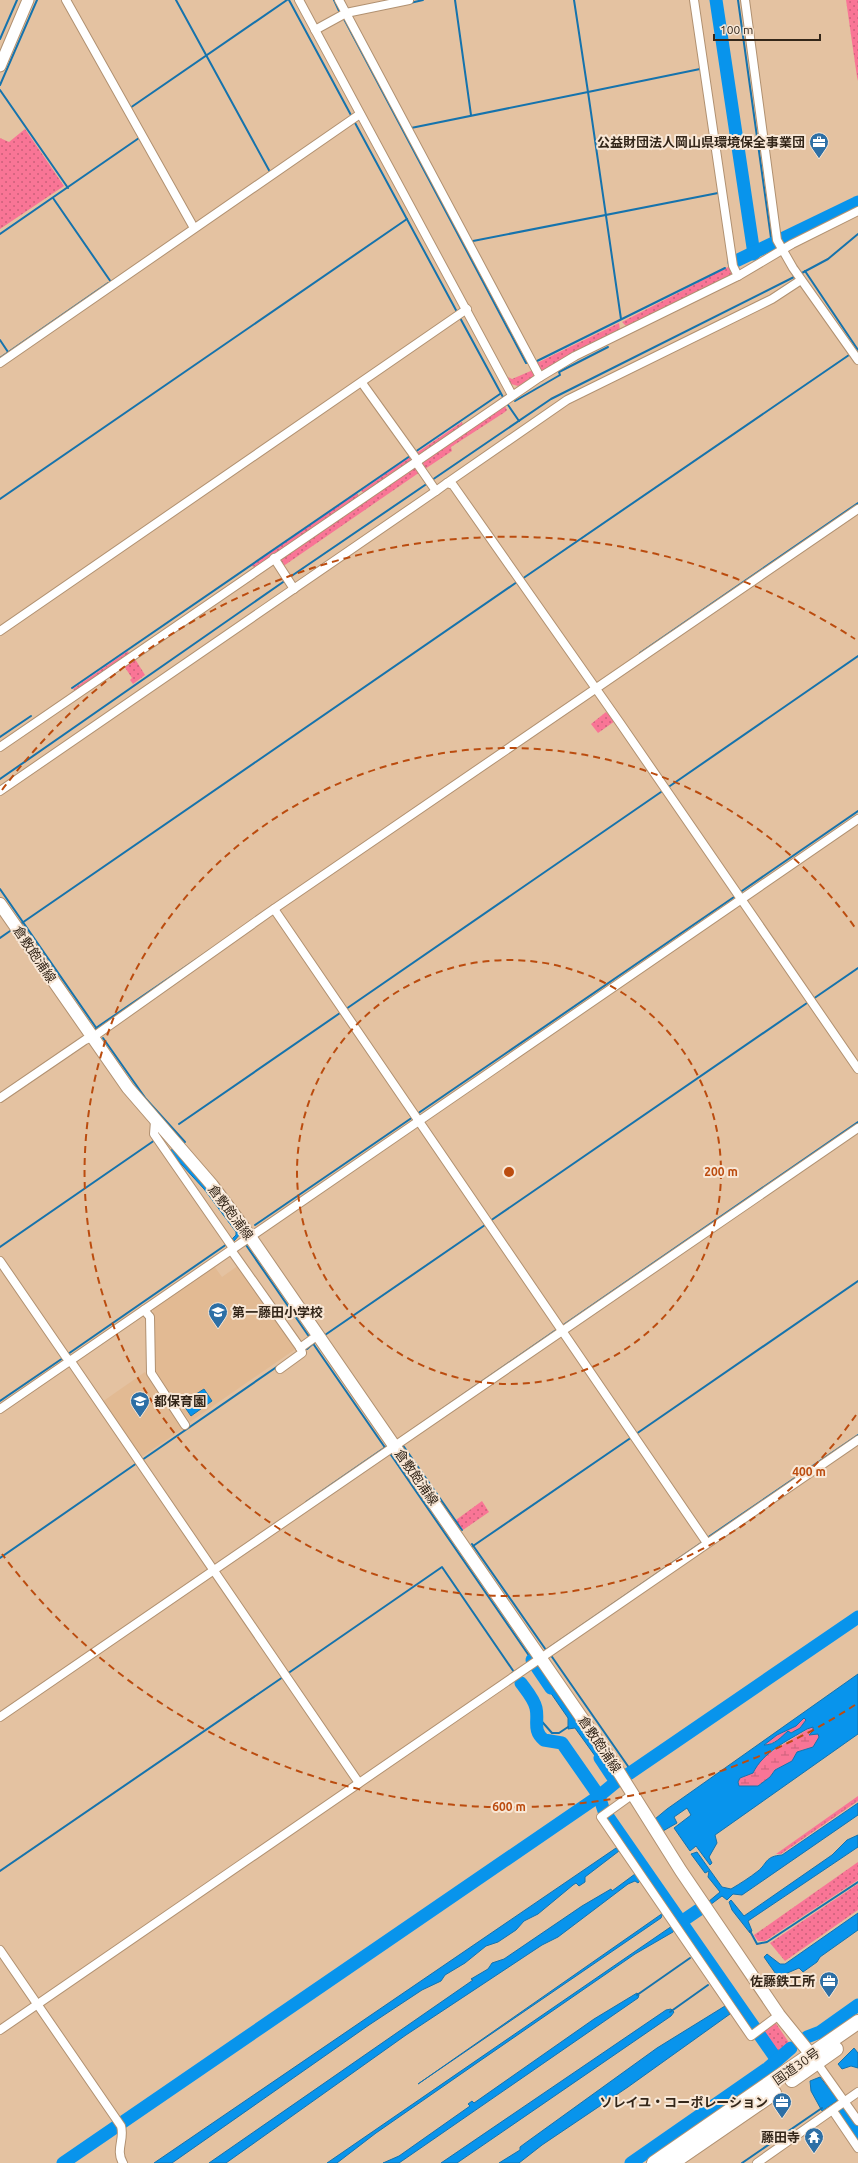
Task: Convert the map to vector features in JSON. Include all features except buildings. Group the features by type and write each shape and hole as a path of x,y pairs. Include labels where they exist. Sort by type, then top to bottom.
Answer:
{"highway":[{"name":"国道30号","path":"672,2163 814,2059 858,2022"},
{"name":"国道30号","path":"654,2163 814,2059 858,2033"}],"main road":[{"name":"倉敷飽浦線","path":"0,904 128,1088 212,1185 250,1236 313,1338 390,1450 541,1658 616,1766 681,1871 779,2015 814,2059"}],"street":[{"path":"0,66 28,0"},
{"path":"66,0 192,226"},
{"path":"299,0 315,30 356,117 507,399"},
{"path":"339,0 345,15 540,377"},
{"path":"315,30 345,15 409,0"},
{"path":"694,0 733,266 738,276"},
{"path":"745,0 780,245 799,277 858,360"},
{"path":"0,363 192,226 356,117"},
{"path":"0,747 540,377 575,356 738,276 780,245 858,211"},
{"path":"447,484 567,400 772,299 799,277"},
{"path":"0,632 363,385 461,313"},
{"path":"363,385 432,485"},
{"path":"0,791 289,582 432,485 447,484 453,486 595,686 858,1069"},
{"path":"0,1098 92,1037 595,686 858,509"},
{"path":"274,558 289,582"},
{"path":"0,1409 144,1310 231,1246 250,1236 416,1117 741,900 858,819"},
{"path":"274,909 706,1540"},
{"path":"155,1121 154,1134 300,1348 302,1353 280,1369"},
{"path":"0,1717 390,1450 561,1329 858,1128"},
{"path":"0,1261 214,1570 359,1783"},
{"path":"144,1310 150,1317 151,1373 185,1425"},
{"path":"300,1348 313,1338"},
{"path":"0,2030 35,2003 516,1676 706,1540 858,1440"},
{"path":"633,1794 601,1818 751,2036 779,2015"},
{"path":"0,1950 119,2124 122,2134 119,2153 123,2163"},
{"path":"814,2059 858,2121"},
{"path":"757,2163 858,2092"},
{"path":"833,2111 858,2148"}],"shaded area":[{"name":"第一藤田小学校","path":"239,1265 297,1348 190,1422 159,1377 154,1367 153,1309 214,1266 222,1277"},
{"path":"145,1372 184,1428 141,1457 102,1402"}],"green space":[{"path":"846,0 858,0 858,81 857,77"},
{"path":"25,129 64,186 0,229 0,138 9,142"},
{"path":"730,266 731,274 728,277 627,327 622,322"},
{"path":"619,323 620,330 542,371 539,370 535,364"},
{"path":"533,370 534,377 518,386 511,384 508,377 512,379"},
{"path":"505,406 507,410 505,412 451,447 452,451 425,469 421,467 422,462"},
{"path":"462,422 463,425 420,454 415,454"},
{"path":"410,457 411,461 364,493 361,491"},
{"path":"415,467 420,472 282,567 279,560"},
{"path":"357,493 359,497 256,567 251,566"},
{"path":"128,651 129,654 76,691 73,689"},
{"path":"135,659 145,675 133,684 130,680 132,678 124,666"},
{"path":"606,712 615,721 598,733 591,724"},
{"path":"482,1501 489,1512 463,1530 456,1520"},
{"path":"804,1718 806,1720 798,1730 786,1733 783,1738 765,1746 772,1738 801,1722"},
{"path":"813,1726 813,1731 810,1735 818,1734 820,1737 813,1747 797,1752 792,1761 775,1770 770,1777 758,1786 739,1787 738,1782 740,1778 753,1773 758,1763 766,1755"},
{"path":"858,1796 858,1801 781,1854 776,1854"},
{"path":"858,1862 858,1880 765,1941 758,1941 754,1935"},
{"path":"858,1884 858,1910 785,1961 770,1943"},
{"path":"775,2022 790,2044 775,2053 761,2032"}],"water":[{"path":"173,1148 212,1194 241,1233 234,1241 232,1239 236,1235 236,1232 204,1189 170,1152"},
{"path":"204,1389 212,1401 191,1416 182,1403"},
{"path":"543,1673 611,1772 608,1774 575,1728 568,1729 568,1718 539,1676"},
{"path":"858,1674 858,1734 715,1835 717,1843 709,1857 712,1863 710,1865 696,1846 690,1851 674,1828 691,1815 687,1808 674,1817 677,1823 663,1831 655,1819","holes":["804,1718 806,1720 800,1728 791,1733 788,1731 775,1742 764,1745 777,1735 796,1726","813,1727 813,1731 809,1735 818,1734 819,1737 813,1747 797,1752 792,1761 775,1770 770,1777 758,1786 739,1786 738,1782 740,1778 753,1773 757,1766 769,1753 807,1729"]},
{"path":"858,1803 858,1815 742,1895 733,1894 727,1900 722,1896 710,1905 708,1902 720,1892 708,1877 709,1871 705,1873 691,1854 697,1852 722,1887 731,1889 758,1871 769,1859 782,1855"},
{"path":"858,1835 858,1847 748,1921 752,1931 750,1933 732,1910 729,1902 731,1900 744,1916 832,1855 847,1840"},
{"path":"616,1848 619,1851 585,1877 585,1882 579,1886 576,1883 573,1885 538,1914 524,1921 516,1930 498,1942 486,1946 465,1963 445,1975 441,1981 422,1990 369,2025 172,2163 154,2163"},
{"path":"635,1874 641,1880 638,1883 635,1881 628,1884 558,1937 542,1945 406,2035 226,2163 209,2163 473,1980 471,1979 488,1969 492,1963 504,1959 582,1906 611,1889 612,1891"},
{"path":"663,1913 661,1918 418,2084"},
{"path":"858,1913 858,1930 820,1957 817,1962 803,1972 799,1968 778,1977 764,1957 767,1954 780,1964 785,1964"},
{"path":"672,1926 675,1930 673,1932 635,1954 376,2133 337,2163 327,2163"},
{"path":"637,1993 639,1995 638,1998 399,2163 383,2163 399,2156 470,2106 468,2104 472,2101 474,2103 594,2019"},
{"path":"725,2006 730,2014 628,2087 542,2145 519,2163 499,2163 520,2150 520,2147 524,2144 657,2048"},
{"path":"671,2009 674,2012 671,2016 457,2163 441,2163 666,2010"},
{"path":"854,2048 858,2053 858,2068 851,2066 842,2069 838,2064"},
{"path":"820,2077 838,2100 822,2111 811,2091 810,2081"}],"waterway":[{"path":"0,39 17,0"},
{"path":"0,85 37,0"},
{"path":"176,0 270,172"},
{"path":"130,108 287,0"},
{"path":"289,0 352,117"},
{"path":"334,0 340,13"},
{"path":"410,3 423,0"},
{"path":"455,0 471,115"},
{"path":"411,128 588,92 574,0"},
{"path":"716,0 754,254"},
{"path":"738,0 772,245"},
{"path":"343,17 526,363 529,362"},
{"path":"621,319 588,92 700,69"},
{"path":"0,90 68,188"},
{"path":"354,121 457,312"},
{"path":"0,234 139,138"},
{"path":"473,241 718,193"},
{"path":"53,198 111,282"},
{"path":"734,262 858,202"},
{"path":"0,499 407,219"},
{"path":"800,274 828,259 858,234"},
{"path":"535,362 725,268"},
{"path":"805,271 858,350"},
{"path":"432,480 551,399 796,276"},
{"path":"0,358 108,283"},
{"path":"459,316 504,399"},
{"path":"0,340 8,352"},
{"path":"515,401 560,375 559,372 608,347"},
{"path":"522,579 849,355"},
{"path":"415,452 500,394"},
{"path":"506,402 519,421"},
{"path":"72,688 410,456"},
{"path":"290,577 428,483"},
{"path":"640,653 858,503"},
{"path":"0,779 286,580"},
{"path":"19,925 517,582"},
{"path":"667,788 858,656"},
{"path":"0,737 31,716"},
{"path":"346,1009 661,792"},
{"path":"739,893 858,811"},
{"path":"0,889 97,1029"},
{"path":"417,1114 734,897"},
{"path":"0,938 10,931"},
{"path":"93,1030 210,950"},
{"path":"813,999 858,968"},
{"path":"490,1221 807,1003"},
{"path":"179,1124 340,1013"},
{"path":"103,1038 146,1099 185,1142 182,1144"},
{"path":"255,1225 413,1117"},
{"path":"562,1326 858,1122"},
{"path":"0,1247 155,1140"},
{"path":"325,1335 485,1225"},
{"path":"68,1354 227,1244"},
{"path":"246,1245 310,1338"},
{"path":"636,1434 858,1281"},
{"path":"399,1439 559,1328"},
{"path":"312,1342 386,1449"},
{"path":"307,1349 315,1342"},
{"path":"0,1401 63,1358"},
{"path":"142,1460 278,1366"},
{"path":"707,1538 858,1435"},
{"path":"473,1546 632,1437"},
{"path":"402,1444 462,1530"},
{"path":"306,1502 387,1446"},
{"path":"389,1452 532,1660"},
{"path":"0,1558 137,1463"},
{"path":"543,1652 704,1541"},
{"path":"472,1544 546,1650"},
{"path":"287,1674 442,1567 514,1672 512,1673"},
{"path":"627,1775 858,1617"},
{"path":"550,1654 632,1772"},
{"path":"532,1660 551,1688"},
{"path":"0,1871 283,1677"},
{"path":"63,2163 599,1796 562,1743 544,1740 540,1736 537,1729 537,1713 534,1701 521,1683"},
{"path":"537,1716 552,1733 559,1733 568,1727"},
{"path":"600,1758 616,1782 599,1796 604,1811 777,2060"},
{"path":"750,1931 757,1944 767,1942 858,1882"},
{"path":"681,1922 700,1909"},
{"path":"637,1995 690,1958"},
{"path":"670,2012 708,1985"},
{"path":"807,2037 820,2032 858,2005"},
{"path":"833,2022 835,2026"},
{"path":"631,2163 768,2068 791,2048"},
{"path":"742,2163 822,2108"},
{"path":"841,2113 858,2138"}],"place":[{"name":"公益財団法人岡山県環境保全事業団","path":"819,159"},
{"name":"第一藤田小学校","path":"218,1329"},
{"name":"都保育園","path":"140,1418"},
{"name":"佐藤鉄工所","path":"829,1998"},
{"name":"ソレイユ・コーポレーション","path":"782,2119"},
{"name":"藤田寺","path":"814,2154"}]}
